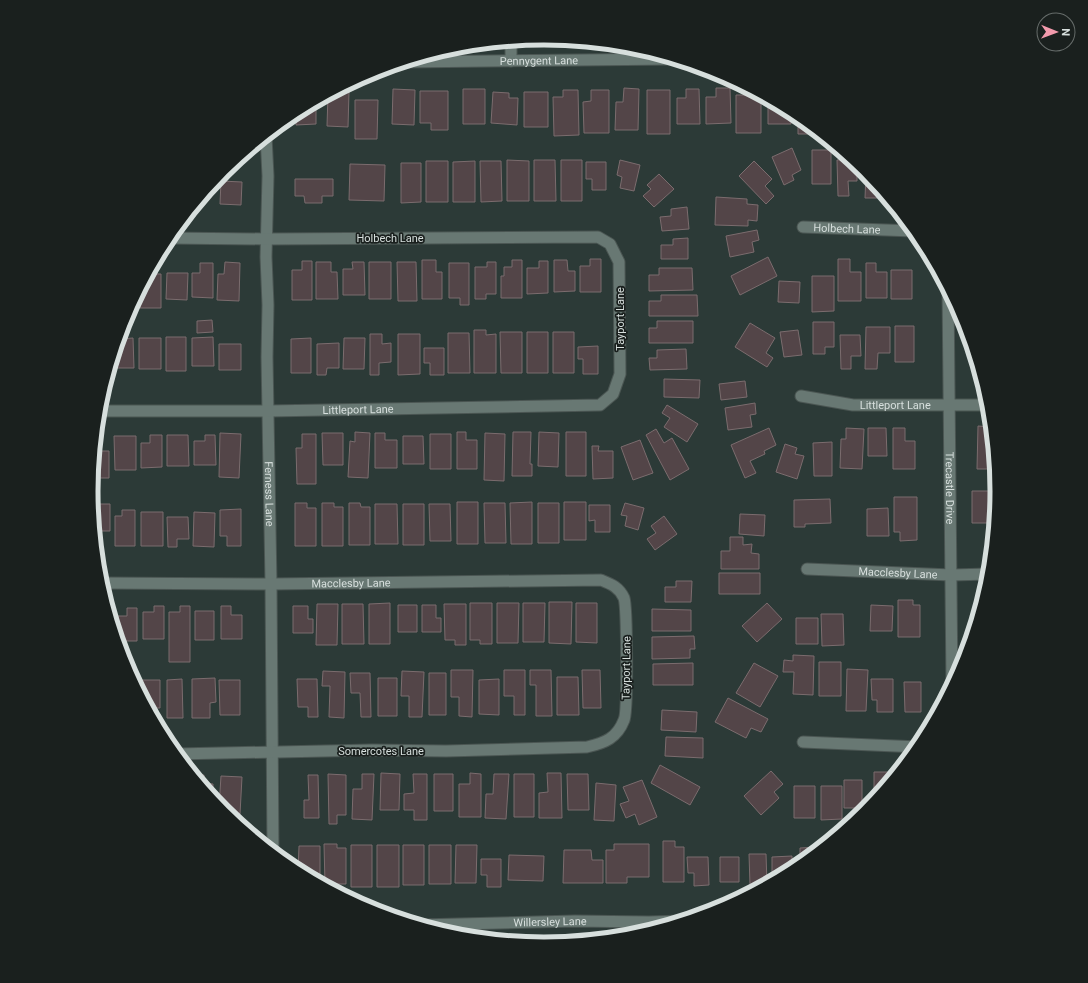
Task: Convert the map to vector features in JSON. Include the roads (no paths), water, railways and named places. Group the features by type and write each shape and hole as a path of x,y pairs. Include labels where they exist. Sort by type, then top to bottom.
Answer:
{"street":[{"path":"511,46 511,61"},
{"name":"Pennygent Lane","path":"422,62 656,59"},
{"name":"Ferness Lane","path":"266,142 268,176 268,411 273,847"},
{"name":"Holbech Lane","path":"803,227 906,231"},
{"name":"Holbech Lane","path":"177,238 598,237 610,244"},
{"name":"Tayport Lane","path":"610,244 619,262 620,374 613,394"},
{"name":"Trecastle Drive","path":"948,303 952,673"},
{"name":"Littleport Lane","path":"105,411 268,411 600,405 613,394"},
{"name":"Littleport Lane","path":"801,396 853,405 982,405"},
{"name":"Macclesby Lane","path":"807,569 951,575 983,574"},
{"name":"Tayport Lane","path":"587,747 604,743 615,735 625,719 626,619 624,598 616,586 601,580"},
{"name":"Macclesby Lane","path":"107,583 271,584 601,580"},
{"path":"803,742 911,746"},
{"name":"Somercotes Lane","path":"183,754 372,750 446,751 587,747"},
{"name":"Willersley Lane","path":"436,925 575,921 666,921"}]}
